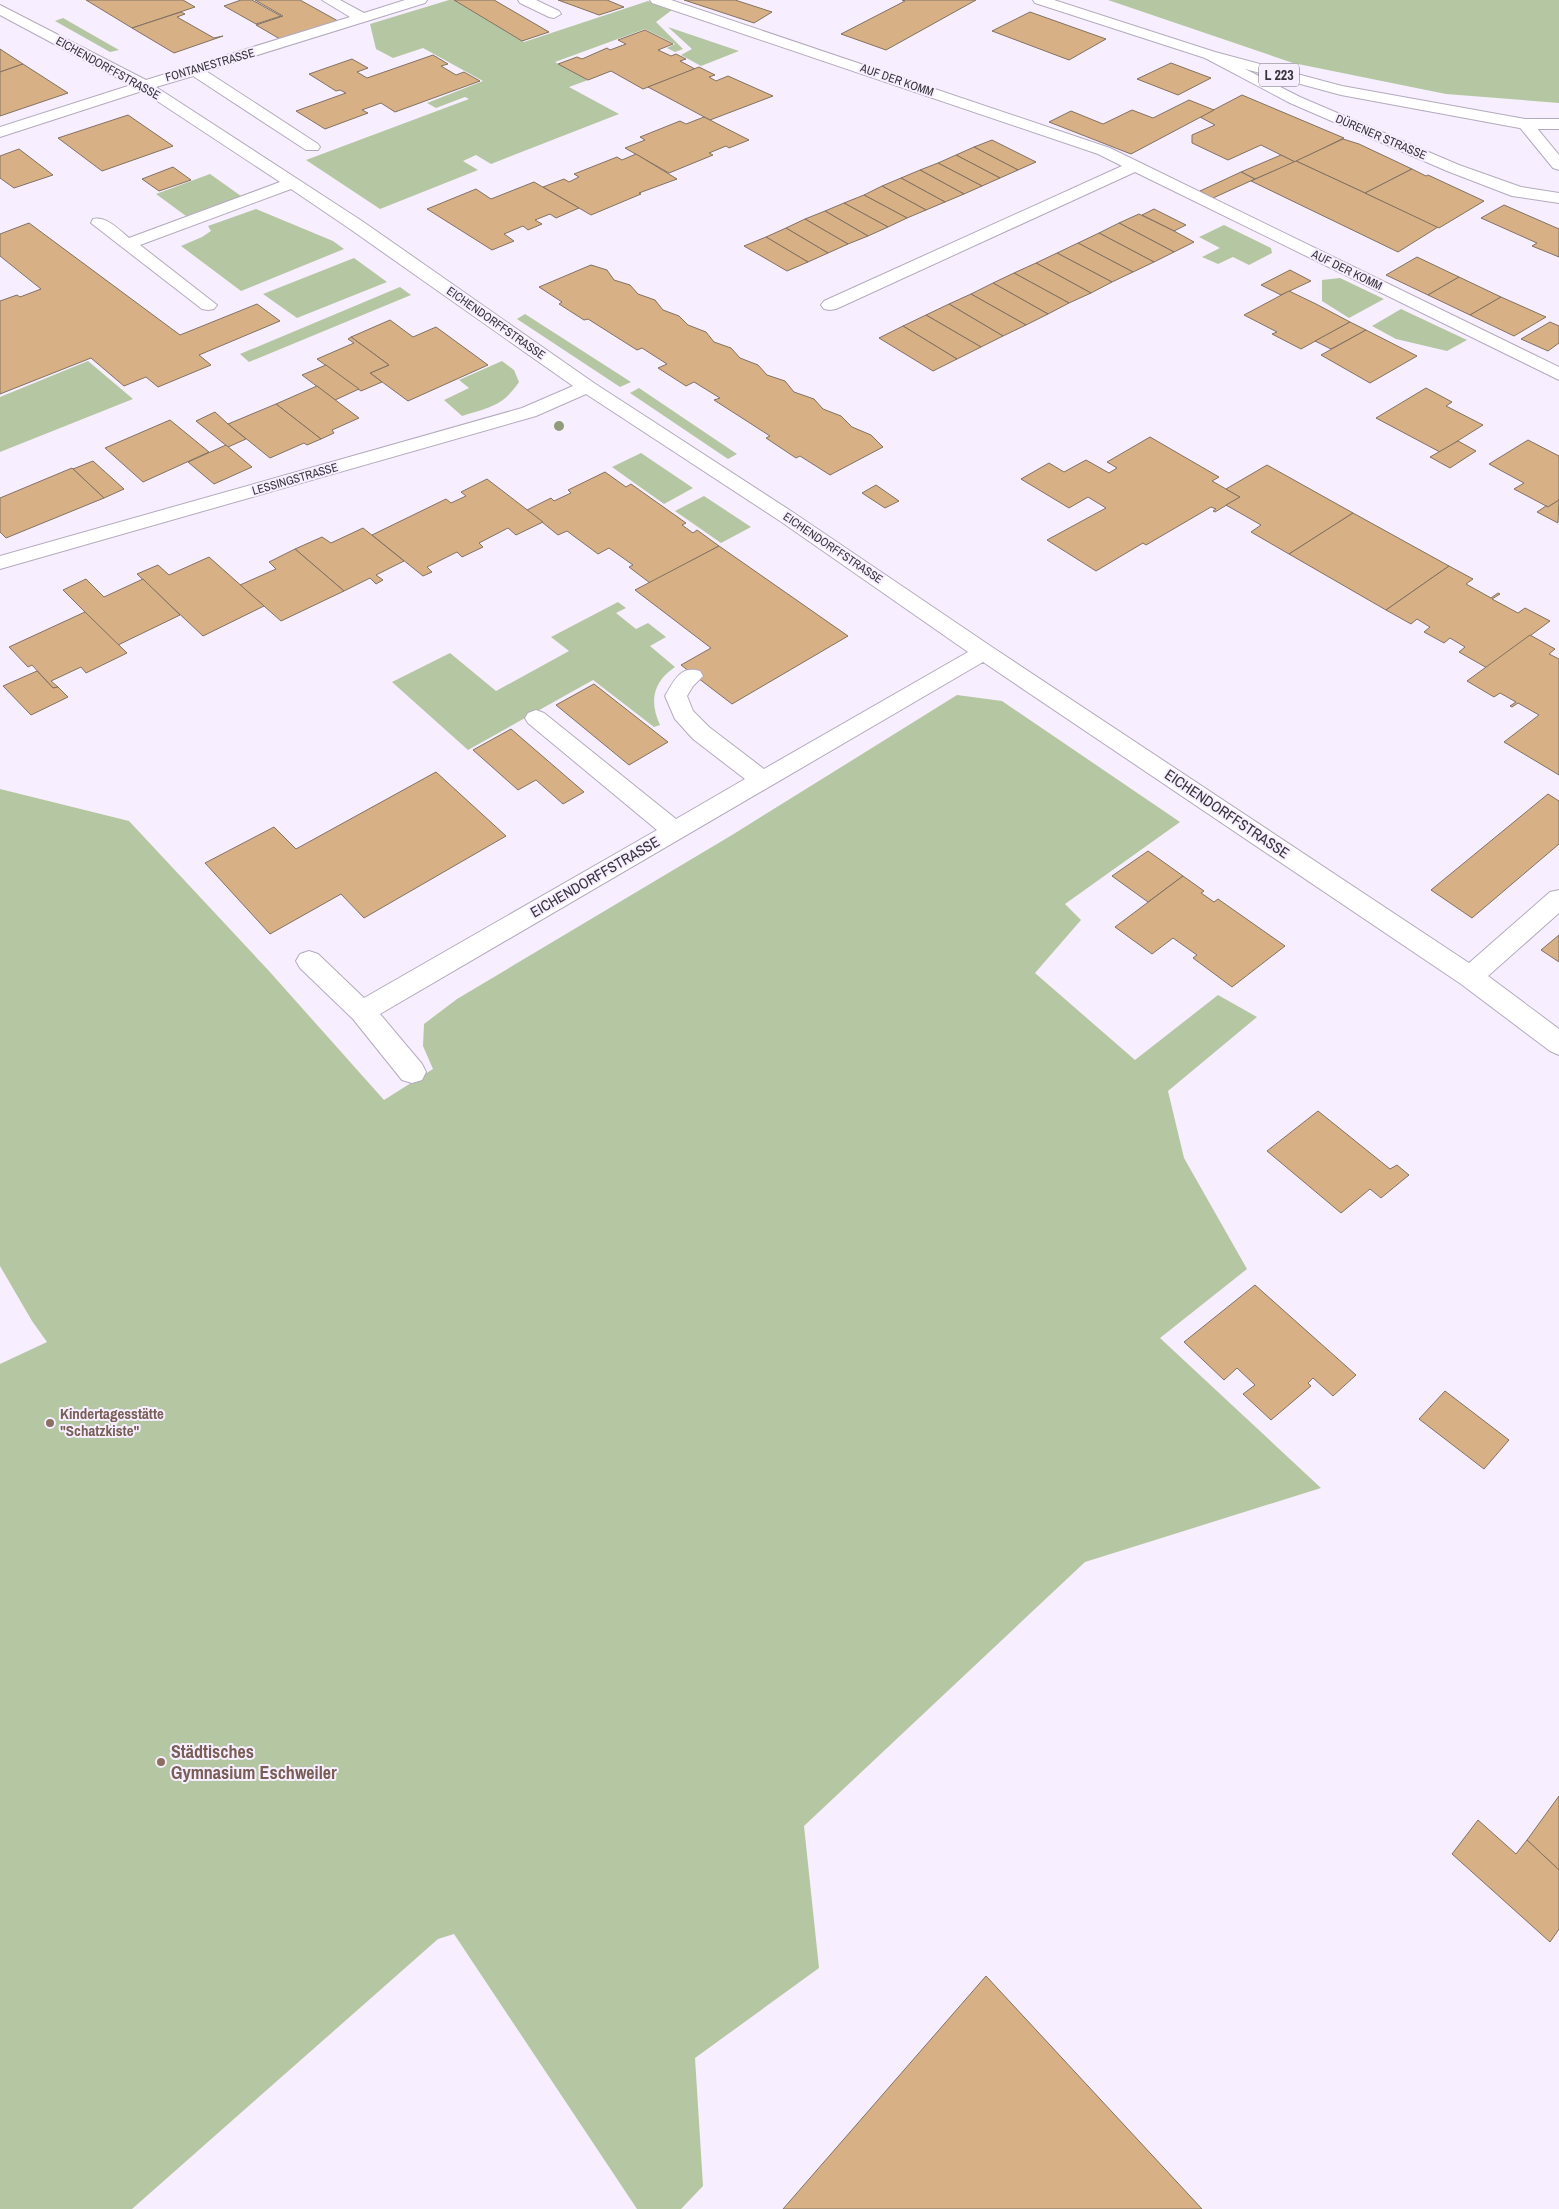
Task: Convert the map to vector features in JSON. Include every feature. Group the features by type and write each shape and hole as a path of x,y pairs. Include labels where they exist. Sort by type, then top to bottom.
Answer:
{"street":[{"path":"329,0 362,18"},
{"name":"FONTANESTRASSE","path":"0,132 143,85 420,0"},
{"path":"525,0 554,14"},
{"name":"AUF DER KOMM","path":"657,0 1104,151 1559,374"},
{"name":"DÜRENER STRASSE","path":"1040,0 1210,55 1341,90 1525,124"},
{"name":"EICHENDORFFSTRASSE","path":"0,9 143,85 356,225 587,387 787,517 984,652 1470,977 1559,1044"},
{"name":"DÜRENER STRASSE","path":"1210,55 1295,100 1453,168 1518,192 1559,198"},
{"path":"194,70 312,146"},
{"path":"1525,124 1559,165"},
{"name":"L 223","path":"1525,124 1559,124"},
{"path":"830,305 1135,166"},
{"path":"128,244 293,184"},
{"path":"99,223 208,305"},
{"name":"LESSINGSTRASSE","path":"0,563 529,412 587,387"},
{"name":"EICHENDORFFSTRASSE","path":"362,1012 984,652"},
{"path":"692,676 685,681 676,696 683,714 700,733 762,780"},
{"path":"536,718 674,831"},
{"path":"1470,977 1559,899"},
{"path":"309,961 362,1012 412,1072"}],"green space":[{"path":"454,0 524,42 648,1 672,10 656,22 683,49 675,52 667,48 675,44 645,29 555,62 588,80 569,87 619,114 491,164 476,155 463,161 478,170 380,209 306,160 469,99 465,97 436,108 427,103 483,81 423,48 393,58 376,49 370,24"},
{"path":"1108,0 1559,0 1559,103 1446,94 1293,63"},
{"path":"63,18 119,50 110,52 55,21"},
{"path":"668,27 739,51 701,66 681,55 692,49"},
{"path":"210,174 241,196 186,216 156,194"},
{"path":"256,209 333,241 344,249 241,291 181,246 211,231 208,226"},
{"path":"1224,225 1271,248 1272,253 1249,265 1233,257 1218,264 1202,257 1220,248 1199,237"},
{"path":"354,258 387,282 297,318 263,294"},
{"path":"1340,278 1384,299 1349,318 1322,301 1322,280"},
{"path":"400,287 411,295 249,362 240,354"},
{"path":"1401,309 1467,340 1447,351 1396,339 1372,326"},
{"path":"525,314 631,382 620,387 517,319"},
{"path":"88,361 133,399 0,452 0,397"},
{"path":"502,361 514,370 519,382 507,397 487,408 462,416 444,400 469,388 459,380"},
{"path":"639,388 737,454 728,459 630,393"},
{"path":"641,453 693,488 664,504 612,467"},
{"path":"704,496 751,527 721,543 675,511"},
{"path":"618,602 626,608 616,613 636,629 648,623 666,637 650,646 675,667 662,679 655,693 655,708 660,725 654,727 593,680 468,750 392,682 450,653 496,691 569,651 551,637"},
{"path":"957,695 1002,701 1180,822 1065,904 1081,920 1035,973 1135,1060 1218,995 1257,1017 1168,1091 1184,1158 1247,1269 1160,1338 1321,1488 1085,1562 804,1826 819,1968 695,2058 703,2186 681,2209 637,2209 454,1934 438,1939 132,2209 0,2209 0,1364 47,1342 32,1321 0,1266 0,789 129,821 269,971 384,1100 433,1069 423,1046 424,1024 457,999 732,835"}],"building":[{"path":"86,0 183,0 195,7 132,28"},
{"path":"241,0 252,0 281,16 256,24 224,6"},
{"path":"255,0 300,0 338,21 280,39 256,25 283,16"},
{"path":"454,0 494,0 549,32 522,41"},
{"path":"558,0 607,0 624,7 599,15"},
{"path":"684,0 735,0 772,12 754,23"},
{"path":"902,0 976,0 886,50 841,34 905,1"},
{"path":"181,12 185,14 177,17 214,38 223,36 174,53 132,28"},
{"path":"1030,12 1106,39 1069,60 992,31"},
{"path":"645,30 673,44 658,50 671,56 676,54 686,59 680,61 695,69 643,89 611,71 588,80 558,64 577,57 582,59 607,48 610,50 626,44 618,40"},
{"path":"0,49 23,64 0,72"},
{"path":"433,55 448,64 441,66 456,75 464,72 480,81 395,112 381,103 362,110 368,113 325,129 296,111 346,93 340,90 336,91 309,74 352,59 368,68 357,72 367,78"},
{"path":"1171,63 1211,78 1178,95 1137,79"},
{"path":"23,64 68,93 0,116 0,72"},
{"path":"699,67 715,75 709,77 716,81 728,76 773,96 710,120 648,87"},
{"path":"1242,95 1344,138 1295,162 1261,145 1228,160 1192,143 1192,135 1215,125 1200,117"},
{"path":"1189,100 1214,110 1131,154 1049,122 1071,111 1103,124 1132,110 1153,118"},
{"path":"128,115 173,146 102,171 58,138"},
{"path":"704,117 749,140 709,153 713,155 669,173 625,148 645,140 640,137 680,121 686,124"},
{"path":"1343,139 1359,144 1412,169 1365,193 1296,161"},
{"path":"992,140 1036,162 1018,170 974,147"},
{"path":"974,147 1018,170 1000,178 956,155"},
{"path":"19,149 53,175 14,188 0,178 0,156"},
{"path":"636,154 677,179 639,193 641,194 591,215 543,187 564,179 569,182 579,177 574,174 617,157 622,160"},
{"path":"956,155 1000,178 982,186 938,163"},
{"path":"1281,155 1295,162 1255,179 1241,172"},
{"path":"1296,161 1438,227 1398,252 1251,181"},
{"path":"938,163 982,186 964,194 920,170"},
{"path":"173,167 191,180 159,191 142,179"},
{"path":"1412,169 1484,201 1439,228 1365,193"},
{"path":"920,170 964,194 945,202 901,178"},
{"path":"1241,172 1255,179 1213,198 1200,191"},
{"path":"901,178 945,202 926,210 882,186"},
{"path":"534,182 579,208 556,218 550,214 535,220 542,224 528,230 523,226 504,234 514,241 492,250 427,209 476,189 491,199"},
{"path":"882,186 926,210 907,218 864,195"},
{"path":"864,195 907,218 888,227 844,203"},
{"path":"844,203 888,227 868,236 825,211"},
{"path":"1504,205 1559,229 1559,257 1532,246 1537,243 1481,218"},
{"path":"1154,209 1186,225 1174,231 1142,215"},
{"path":"825,211 868,236 848,244 805,219"},
{"path":"1139,214 1194,242 1174,252 1119,223"},
{"path":"805,219 848,244 828,253 786,228"},
{"path":"29,223 180,335 257,304 280,321 199,355 211,365 158,387 146,377 124,386 91,358 0,394 0,301 17,295 20,297 41,289 0,256 0,234"},
{"path":"1119,223 1174,252 1154,262 1099,233"},
{"path":"786,228 828,253 808,262 766,237"},
{"path":"1099,233 1154,262 1133,272 1078,243"},
{"path":"766,237 808,262 787,271 744,246"},
{"path":"1078,243 1133,272 1112,282 1057,253"},
{"path":"1057,253 1112,282 1091,293 1036,263"},
{"path":"1417,257 1459,277 1428,295 1386,275"},
{"path":"1036,263 1091,293 1069,303 1014,273"},
{"path":"591,265 607,270 614,280 630,285 638,294 655,300 663,310 679,316 688,325 706,332 714,342 731,348 740,358 758,365 767,375 785,381 794,392 814,399 823,409 841,416 852,427 871,435 883,447 830,475 800,456 796,458 766,438 770,436 714,400 720,398 694,382 686,386 658,368 667,364 642,348 637,350 588,319 584,320 559,304 562,302 539,287"},
{"path":"1290,270 1311,281 1281,295 1261,285"},
{"path":"1014,273 1069,303 1048,314 993,283"},
{"path":"1459,277 1501,297 1470,315 1428,295"},
{"path":"993,283 1048,314 1026,325 971,294"},
{"path":"1289,291 1350,322 1301,349 1272,334 1277,332 1244,315"},
{"path":"971,294 1026,325 1003,336 949,304"},
{"path":"1501,297 1546,317 1514,336 1470,315"},
{"path":"949,304 1003,336 981,347 926,315"},
{"path":"926,315 981,347 957,359 903,326"},
{"path":"390,320 413,337 436,327 488,365 408,401 370,373 389,365 351,337"},
{"path":"1350,322 1366,330 1331,349 1315,341"},
{"path":"1550,322 1559,326 1559,343 1548,351 1521,339"},
{"path":"903,326 957,359 933,371 879,338"},
{"path":"1366,330 1417,356 1370,383 1321,355"},
{"path":"351,337 389,365 370,373 382,382 361,391 317,359 354,343 348,339"},
{"path":"326,365 359,389 335,400 302,375"},
{"path":"317,386 359,418 332,430 334,433 321,439 276,404"},
{"path":"1426,388 1452,402 1446,406 1483,425 1440,452 1376,418"},
{"path":"276,404 321,439 307,445 304,443 270,458 228,424"},
{"path":"215,412 246,439 228,447 196,421"},
{"path":"170,420 209,452 143,482 105,448"},
{"path":"1150,437 1219,477 1212,481 1240,497 1215,512 1213,511 1216,509 1211,507 1146,545 1143,543 1096,571 1047,540 1106,508 1088,497 1069,508 1021,479 1049,463 1064,472 1086,460 1109,473 1117,468 1107,462"},
{"path":"1528,440 1559,456 1559,500 1548,507 1514,489 1524,483 1489,464"},
{"path":"1458,441 1476,451 1450,468 1430,457"},
{"path":"226,445 252,467 214,484 188,462"},
{"path":"93,461 124,489 104,498 73,469"},
{"path":"1267,465 1353,513 1289,554 1251,532 1261,525 1226,505 1240,497 1226,489"},
{"path":"72,468 104,498 6,538 0,532 0,498"},
{"path":"605,472 626,487 631,484 686,523 682,525 693,533 697,530 719,546 650,583 629,567 633,565 609,548 598,554 567,531 558,535 527,510 551,498 554,501 571,493 568,490"},
{"path":"487,479 543,522 516,535 508,528 479,543 483,547 462,557 457,552 427,567 432,572 423,576 372,535 446,499 451,503 466,496 461,492"},
{"path":"876,485 899,501 885,508 862,493"},
{"path":"1559,500 1558,523 1537,512 1546,506 1548,507"},
{"path":"1353,513 1449,566 1386,610 1289,554"},
{"path":"363,528 404,561 376,575 383,580 376,584 370,578 344,591 295,549 322,537 331,543"},
{"path":"719,546 848,636 732,704 681,665 711,648 635,590"},
{"path":"295,549 344,591 281,621 240,585 276,569 269,562"},
{"path":"209,557 264,606 203,636 137,574 158,565 169,575"},
{"path":"1449,566 1473,579 1466,584 1491,598 1498,593 1500,594 1492,599 1518,613 1525,608 1550,621 1487,668 1459,652 1465,647 1450,638 1444,643 1424,632 1430,627 1417,619 1411,624 1386,610"},
{"path":"86,579 104,597 143,579 180,615 118,645 63,590"},
{"path":"85,612 127,653 86,673 81,667 51,681 58,687 53,688 32,665 28,667 9,647"},
{"path":"1530,635 1555,649 1549,654 1559,659 1559,775 1504,742 1539,715 1518,703 1512,707 1510,706 1516,702 1500,693 1494,697 1467,681"},
{"path":"37,671 53,688 58,687 68,697 31,715 3,686"},
{"path":"594,684 668,742 629,765 556,705"},
{"path":"511,729 584,792 563,804 536,780 518,790 473,750"},
{"path":"436,772 506,836 364,918 341,894 270,934 205,863 274,827 296,849"},
{"path":"1548,794 1559,801 1559,844 1472,918 1431,890"},
{"path":"1148,851 1183,876 1148,902 1112,876"},
{"path":"1183,876 1204,891 1201,893 1214,902 1218,899 1285,946 1232,987 1193,958 1197,955 1173,938 1152,954 1115,927"},
{"path":"1559,935 1559,962 1541,950"},
{"path":"1318,1111 1390,1169 1397,1165 1409,1175 1381,1198 1370,1189 1341,1213 1267,1151"},
{"path":"1255,1285 1356,1375 1333,1396 1313,1378 1308,1383 1311,1386 1271,1420 1243,1394 1255,1385 1237,1368 1224,1380 1184,1342"},
{"path":"1445,1391 1509,1440 1484,1469 1419,1419"},
{"path":"1559,1796 1559,1870 1527,1840"},
{"path":"1478,1820 1516,1854 1527,1840 1559,1870 1559,1929 1550,1942 1452,1854"},
{"path":"986,1976 1202,2209 783,2209"}],"place":[{"name":"Kindertagesstätte \"Schatzkiste\"","path":"50,1423"},
{"name":"Städtisches Gymnasium Eschweiler","path":"161,1762"}]}
